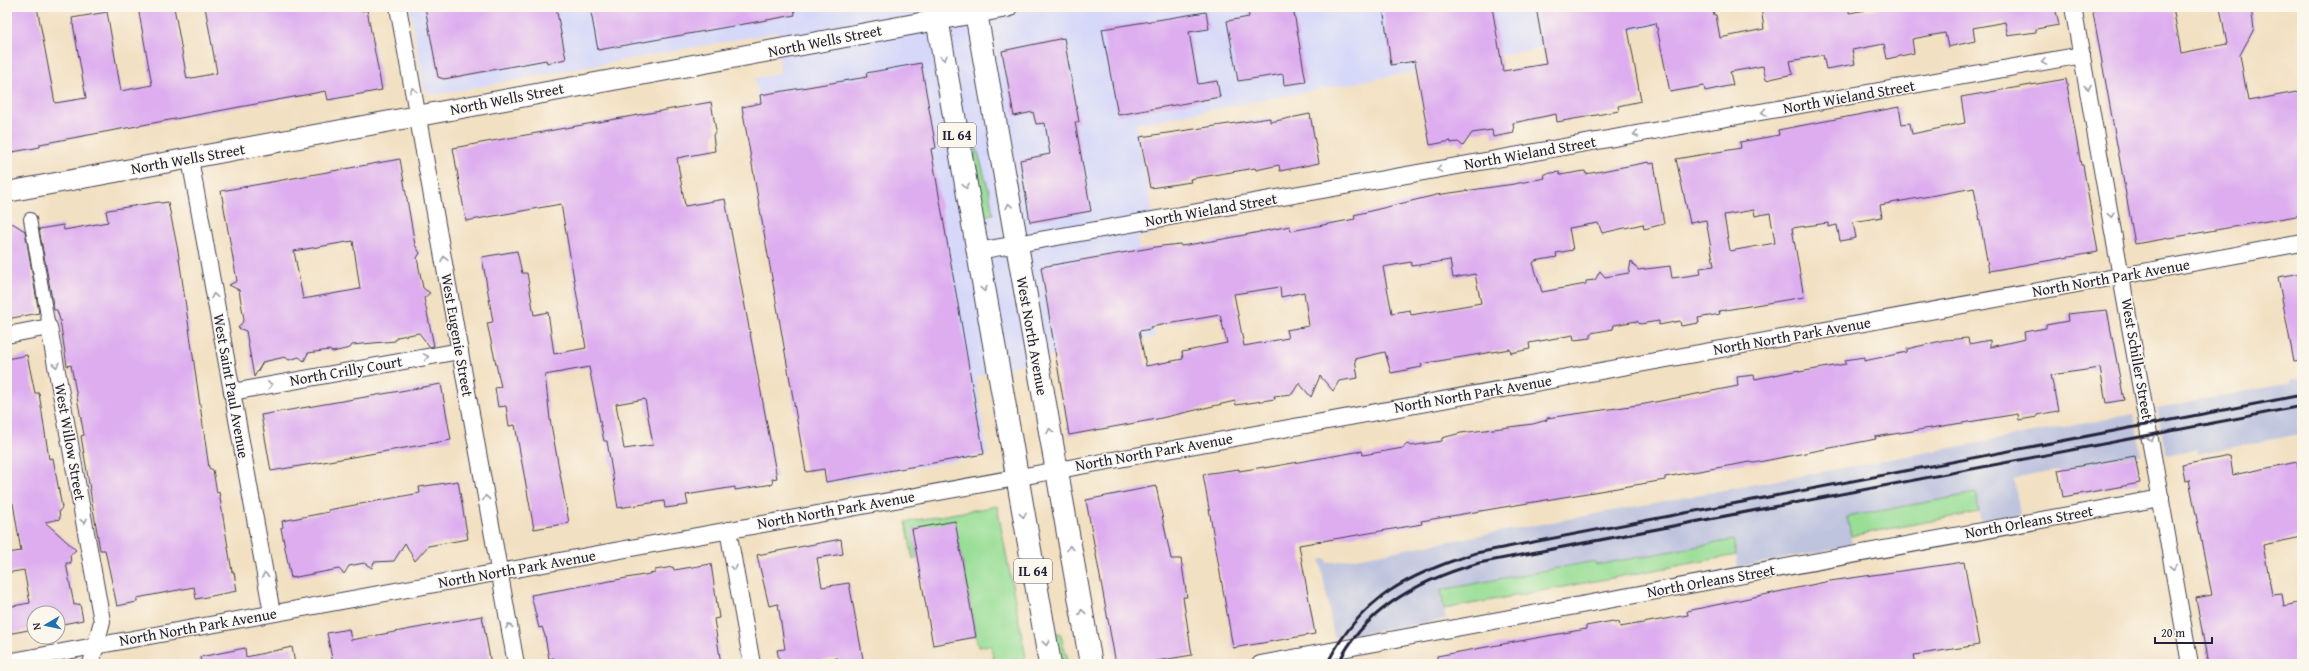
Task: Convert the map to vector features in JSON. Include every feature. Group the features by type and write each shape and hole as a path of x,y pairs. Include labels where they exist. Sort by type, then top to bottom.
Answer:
{"main road":[{"name":"West North Avenue","path":"975,10 1091,664"},
{"name":"IL 64","path":"936,13 1050,664"}],"street":[{"name":"West Eugenie Street","path":"398,7 516,664"},
{"name":"North Wells Street","path":"7,192 418,116 936,13 1007,7"},
{"name":"West Schiller Street","path":"2073,7 2190,664"},
{"name":"North Wieland Street","path":"978,251 2082,55"},
{"name":"West Saint Paul Avenue","path":"190,159 272,613"},
{"name":"West Willow Street","path":"30,219 102,621 91,664"},
{"name":"North North Park Avenue","path":"7,662 2302,243"},
{"path":"7,335 49,327"},
{"name":"North Crilly Court","path":"232,392 460,351"},
{"name":"North Orleans Street","path":"1260,664 2161,498"},
{"path":"728,530 752,664"}],"shaded area":[{"path":"410,7 1671,7 1673,23 1136,124 1156,233 1137,238 1155,337 1045,357 976,377 988,455 826,484 755,78 780,74 778,32 434,95 427,92 424,87"},
{"path":"2302,378 2302,421 2297,423 2300,434 2197,454 2196,449 2166,455 2157,408 2290,383 2290,380"},
{"path":"2134,414 2141,454 2014,479 2020,515 1981,522 1975,493 1848,517 1852,546 1738,567 1733,540 1596,565 1595,561 1441,590 1446,619 1334,638 1320,560 1326,558 1327,563"}],"green space":[{"path":"973,149 977,149 989,191 993,214 983,216"},
{"path":"1976,493 1979,512 1851,536 1847,517"},
{"path":"997,506 1026,658 994,663 991,645 978,647 955,522 913,529 917,558 913,560 906,522"},
{"path":"1733,540 1736,555 1444,609 1441,590 1595,561 1596,565"},
{"path":"1060,633 1069,664 1061,664 1055,634"}],"building":[{"path":"7,7 37,7 55,103 86,98 72,18 107,12 121,91 152,85 138,7 174,7 187,79 217,73 205,7 361,7 362,11 367,10 382,90 328,100 326,91 40,144 40,147 7,153"},
{"path":"425,7 556,7 566,59 547,63 546,60 444,79 438,77"},
{"path":"590,7 794,7 795,15 598,50"},
{"path":"1266,7 1293,7 1306,82 1284,85 1283,74 1238,81 1227,21 1249,17 1248,10"},
{"path":"1383,7 1492,7 1503,71 1546,64 1536,7 1713,7 1720,38 1764,29 1761,7 1849,7 1849,13 1885,7 2055,7 2059,25 2036,29 2036,32 2008,36 2005,22 1973,28 1975,41 1948,47 1945,33 1912,39 1914,53 1887,59 1884,44 1852,50 1855,64 1826,69 1823,55 1790,61 1793,74 1766,80 1763,66 1730,72 1733,85 1705,91 1704,86 1670,92 1656,23 1628,29 1641,101 1618,106 1619,111 1557,122 1556,114 1513,123 1514,133 1493,137 1492,130 1472,133 1463,146 1458,142 1451,143 1451,141 1430,145 1415,61 1391,65"},
{"path":"2092,7 2173,7 2181,53 2227,44 2220,7 2251,7 2254,29 2240,55 2248,101 2302,91 2302,215 2135,244"},
{"path":"1206,12 1209,29 1189,32 1198,84 1217,81 1220,97 1118,115 1102,29"},
{"path":"1064,38 1079,122 1075,122 1091,211 1030,222 1020,160 1050,154 1045,123 1036,124 1033,112 1014,116 1002,51"},
{"path":"921,63 936,148 931,149 984,454 826,482 824,469 806,472 742,107 761,103 760,95 867,77 866,73"},
{"path":"2066,79 2098,252 1989,271 1974,188 1880,205 1882,217 1853,222 1856,238 1840,241 1837,225 1828,227 1828,223 1792,228 1804,297 1719,311 1720,314 1698,318 1699,323 1681,326 1680,321 1659,325 1659,321 1640,324 1637,321 1614,325 1613,329 1591,333 1591,338 1574,340 1573,335 1529,343 1530,349 1511,353 1510,349 1421,364 1422,367 1391,373 1385,352 1355,359 1358,378 1339,381 1333,391 1320,376 1311,397 1299,383 1292,394 1274,396 1275,399 1236,405 1235,401 1157,419 1069,435 1041,267 1162,246 1180,244 1181,246 1224,239 1290,226 1291,231 1355,219 1354,215 1436,195 1545,178 1544,174 1559,172 1560,175 1585,171 1586,174 1649,162 1650,164 1654,163 1664,224 1644,229 1643,224 1602,233 1598,223 1569,228 1573,250 1556,253 1557,257 1535,261 1533,263 1542,292 1586,284 1586,281 1595,280 1600,271 1605,277 1629,273 1631,261 1638,270 1670,266 1672,278 1701,274 1700,268 1714,266 1706,220 1690,223 1676,159 1741,148 1740,142 1779,135 1778,130 1899,107 1902,124 1910,123 1912,134 1965,123 1961,97","holes":["1754,210 1755,216 1770,213 1775,243 1730,251 1724,215","1450,260 1453,278 1475,274 1481,303 1411,315 1410,310 1392,313 1383,267 1411,262 1412,266","1280,287 1281,297 1304,292 1309,326 1286,330 1288,338 1244,346 1234,294","1220,315 1227,343 1182,352 1183,359 1146,366 1139,331 1151,329 1150,327"]},
{"path":"711,102 716,131 713,135 715,151 677,158 685,206 725,199 777,478 772,479 773,484 735,490 735,487 686,495 688,505 665,508 664,501 618,508 607,441 604,441 589,367 545,375 550,419 569,523 534,529 515,425 509,426 506,406 498,407 495,388 501,387 487,323 493,322 482,257 517,251 522,273 527,273 534,315 548,312 554,354 586,348 561,204 466,221 453,148","holes":["645,399 653,445 624,449 616,404"]},
{"path":"1310,114 1319,163 1280,171 1279,165 1256,170 1255,168 1190,179 1191,182 1150,188 1140,137 1270,118 1270,122"},
{"path":"400,159 415,245 420,253 417,258 423,288 430,293 424,298 434,346 430,347 419,333 397,337 395,341 352,345 350,348 333,352 329,350 308,353 304,361 299,357 289,360 285,357 263,362 254,377 246,331 238,328 244,320 239,290 229,285 237,281 221,191","holes":["353,241 360,289 303,299 294,251"]},
{"path":"168,202 178,251 209,468 213,470 217,493 219,492 232,572 234,572 237,591 196,599 194,587 137,598 137,602 117,606 105,550 100,550 81,436 84,435 71,365 67,366 60,320 57,310 54,310 39,229 63,225 64,230 108,222 106,211 108,210"},
{"path":"12,223 25,231 39,313 7,319 7,232"},
{"path":"2302,273 2302,361 2294,362 2278,277"},
{"path":"2107,310 2124,400 2106,403 2100,368 2051,375 2058,411 2037,415 2037,417 2019,420 2018,414 1875,437 1876,439 1754,463 1750,462 1665,477 1665,480 1421,521 1422,524 1299,545 1315,634 1233,648 1203,474 1239,469 1239,471 1264,468 1362,451 1363,455 1403,448 1407,444 1411,446 1442,441 1442,438 1461,433 1533,424 1547,420 1547,418 1645,404 1738,386 1737,377 1754,375 1755,379 1799,370 1799,372 1846,364 1845,360 1864,357 1864,361 1907,352 1907,349 1945,340 1968,338 1969,344 1990,340 1990,347 2025,339 2024,332 2046,328 2046,325 2068,321 2067,314"},
{"path":"27,355 35,393 39,393 49,459 53,458 62,508 59,511 60,519 45,522 76,550 70,555 71,563 66,563 74,605 80,604 83,620 66,623 66,605 26,605 26,630 7,634 7,607 30,603 24,570 7,573 7,553 21,551 13,503 7,504 7,359"},
{"path":"441,384 451,440 271,471 261,415"},
{"path":"2135,456 2140,483 2063,497 2058,470"},
{"path":"2230,456 2233,475 2297,462 2302,490 2302,537 2263,545 2272,595 2282,594 2284,606 2302,602 2302,664 2208,664 2196,598 2212,595 2189,480 2185,481 2182,465"},
{"path":"458,481 468,539 428,546 415,561 405,543 394,561 374,562 372,568 364,563 349,566 344,574 339,569 291,578 281,528 283,527 282,521 329,512 328,510 420,493 419,487"},
{"path":"1156,486 1171,559 1181,559 1187,597 1183,597 1192,655 1139,664 1116,664 1086,500"},
{"path":"955,521 976,637 933,645 912,529"},
{"path":"841,539 843,554 817,558 822,587 849,583 864,664 839,664 838,658 802,664 801,662 780,664 777,650 785,649 778,604 769,606 757,555"},
{"path":"1964,562 1979,645 1914,655 1916,664 1438,664 1437,656 1586,629 1586,626 1613,621 1614,623 1619,622 1620,627 1688,615 1687,611 1830,581"},
{"path":"711,564 719,618 714,619 721,664 555,664 554,658 549,659 545,636 542,627 539,628 531,595 655,573 655,570 673,567 674,570"},
{"path":"482,616 491,664 333,664 327,633 349,629 351,640"},
{"path":"292,647 295,664 201,664 200,657 245,648 246,657"}],"railway":[{"path":"1327,664 1340,641 1371,605 1408,580 1429,570 1476,553 2302,395"},
{"path":"1338,664 1349,644 1363,627 1397,598 1416,587 1437,578 1479,563 2302,406"}]}
